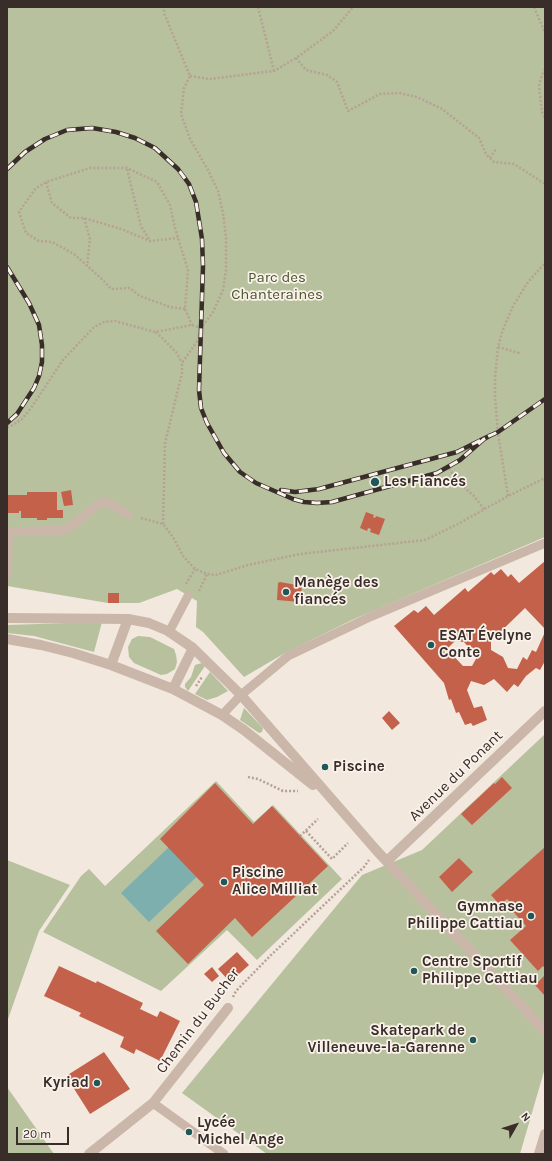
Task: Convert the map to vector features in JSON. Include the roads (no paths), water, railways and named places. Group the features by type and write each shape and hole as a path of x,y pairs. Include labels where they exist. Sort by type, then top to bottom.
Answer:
{"street":[{"path":"7,618 128,619 149,623 169,632 193,648 241,695 377,850 545,1031"},
{"path":"110,665 128,619"},
{"path":"7,639 73,653 110,665 173,689 222,715 244,730 332,800"},
{"path":"173,689 193,648"},
{"name":"Avenue du Ponant","path":"387,861 545,711"},
{"name":"Chemin du Bucher","path":"89,1154 153,1103 228,1008"},
{"path":"539,1154 545,1134"}],"lane":[{"path":"7,574 10,532 65,530 102,502 111,504 129,515"},
{"path":"222,715 241,695 288,656 372,616 545,543"},
{"path":"169,632 188,596"},
{"path":"153,1103 224,1154"}],"water":[{"path":"214,804 243,833 149,922 121,893"}],"railway":[{"path":"7,169 25,152 45,139 67,130 92,128 116,132 135,138 155,148 178,169 189,184 196,202 202,239 203,266 199,390 201,408 207,423 224,453 240,472 256,483 293,499 304,502 332,502 437,473 460,460 484,439 491,435"},
{"path":"7,267 29,303 39,325 42,345 42,362 39,376 34,388 17,414 7,423"},
{"path":"281,490 295,492 319,489 457,452 498,432 545,399"}],"place":[{"name":"Les Fiancés","path":"375,482"},
{"name":"Manège des fiancés","path":"286,592"},
{"name":"ESAT Évelyne Conte","path":"431,645"},
{"name":"Piscine","path":"325,767"},
{"name":"Piscine Alice Milliat","path":"224,882"},
{"name":"Gymnase Philippe Cattiau","path":"531,916"},
{"name":"Centre Sportif Philippe Cattiau","path":"414,971"},
{"name":"Skatepark de Villeneuve-la-Garenne","path":"473,1040"},
{"name":"Kyriad","path":"97,1083"},
{"name":"Lycée Michel Ange","path":"189,1132"}],"park label":[{"name":"Parc des Chanteraines","path":"277,286"}]}
